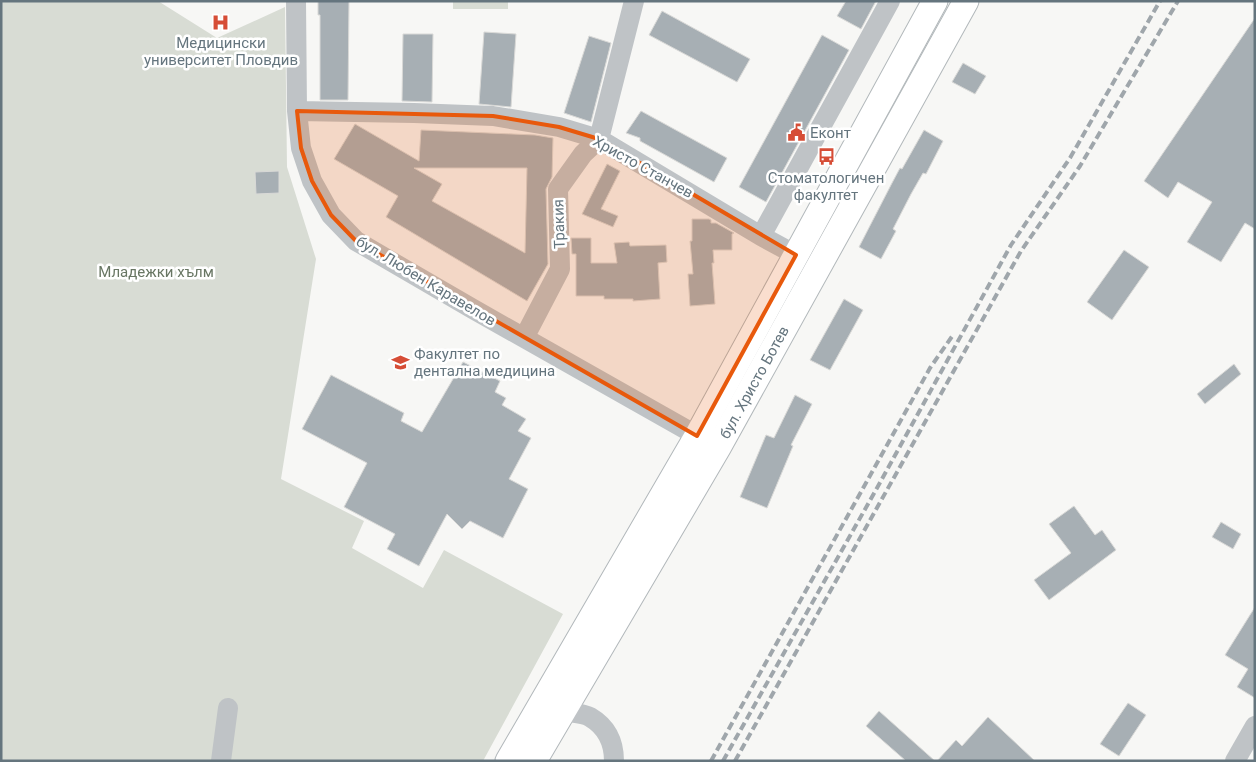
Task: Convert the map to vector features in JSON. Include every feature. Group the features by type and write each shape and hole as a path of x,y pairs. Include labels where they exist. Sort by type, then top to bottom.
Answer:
{"main road":[{"name":"бул. Христо Ботев","path":"534,761 563,711 708,442 796,255 935,1"},
{"name":"бул. Христо Ботев","path":"508,761 708,442 966,1"}],"street":[{"name":"бул. Любен Каравелов","path":"296,1 297,111 301,148 312,181 331,215 356,241 708,442"},
{"name":"Тракия","path":"524,338 560,269 558,189 584,154 599,139 634,1"},
{"path":"761,236 890,1"},
{"name":"Христо Станчев","path":"297,111 493,116 559,127 599,139 796,255"},
{"path":"222,761 228,708"},
{"path":"563,711 590,717 606,731 614,747 614,761"},
{"path":"1235,761 1255,726"}],"highlighted area":[{"path":"297,111 493,116 559,127 599,139 796,255 697,436 356,241 331,215 312,181 301,148"}],"green space":[{"name":"Младежки хълм","path":"1,1 158,1 217,38 285,7 287,167 316,259 281,479 364,521 352,548 423,588 444,550 563,614 483,761 1,761"},
{"path":"453,1 508,1 508,9 453,9"}],"building":[{"path":"318,1 349,1 348,100 320,100 320,15 318,15"},
{"path":"846,1 876,1 861,29 837,16"},
{"path":"662,11 750,59 737,82 649,35"},
{"path":"1255,18 1255,229 1245,223 1221,262 1187,242 1212,202 1178,182 1168,198 1144,181"},
{"path":"484,32 516,34 511,107 479,104"},
{"path":"403,34 433,34 432,102 402,101"},
{"path":"822,35 849,50 766,202 739,187"},
{"path":"589,36 611,43 591,122 564,113"},
{"path":"963,63 986,76 975,94 952,82"},
{"path":"641,111 727,158 714,182 640,141 640,138 626,133"},
{"path":"355,124 419,161 421,130 535,135 553,138 552,177 546,189 548,264 527,301 386,217 398,196 334,159","holes":["414,168 527,168 525,253 432,201 442,184"]},
{"path":"924,130 943,141 926,174 923,173 911,194 893,229 896,231 881,259 859,247 900,168 902,169"},
{"path":"607,164 620,171 601,209 618,216 613,227 582,214"},
{"path":"279,171 279,193 256,194 255,172"},
{"path":"692,219 709,219 711,223 716,223 734,233 732,234 732,250 713,250 715,304 690,306 688,274 693,274 690,241 692,241"},
{"path":"571,238 591,238 591,263 617,263 614,243 629,242 630,246 666,245 667,262 658,263 660,299 633,301 633,299 604,299 604,296 576,296 576,254 572,254"},
{"path":"1124,250 1149,267 1112,320 1087,302"},
{"path":"844,299 863,310 830,370 810,360"},
{"path":"463,362 500,381 495,392 506,398 502,405 526,419 518,431 531,438 509,479 528,489 503,538 470,521 462,529 447,514 419,566 387,549 395,534 344,507 367,463 302,429 331,375 404,413 401,421 422,432"},
{"path":"1234,364 1241,374 1205,404 1197,394"},
{"path":"795,395 812,404 791,445 793,446 767,508 740,497 766,435 774,438"},
{"path":"1074,506 1095,535 1102,530 1116,550 1049,600 1034,580 1071,553 1049,524"},
{"path":"1221,522 1241,534 1233,549 1212,537"},
{"path":"1255,607 1255,698 1237,687 1248,669 1225,655"},
{"path":"1128,703 1146,715 1119,756 1100,744"},
{"path":"879,711 935,761 906,761 866,726"},
{"path":"988,717 1035,761 937,761 956,740 962,746"}],"railway":[{"path":"723,761 1011,245 1070,158 1160,1"},
{"path":"735,761 1021,251 1080,166 1178,1"},
{"path":"711,761 930,368 953,335"}],"place":[{"name":"Медицински университет Пловдив","path":"221,22"},
{"name":"Еконт","path":"796,133"},
{"name":"Стоматологичен факултет","path":"826,157"},
{"name":"Факултет по дентална медицина","path":"400,363"}]}
